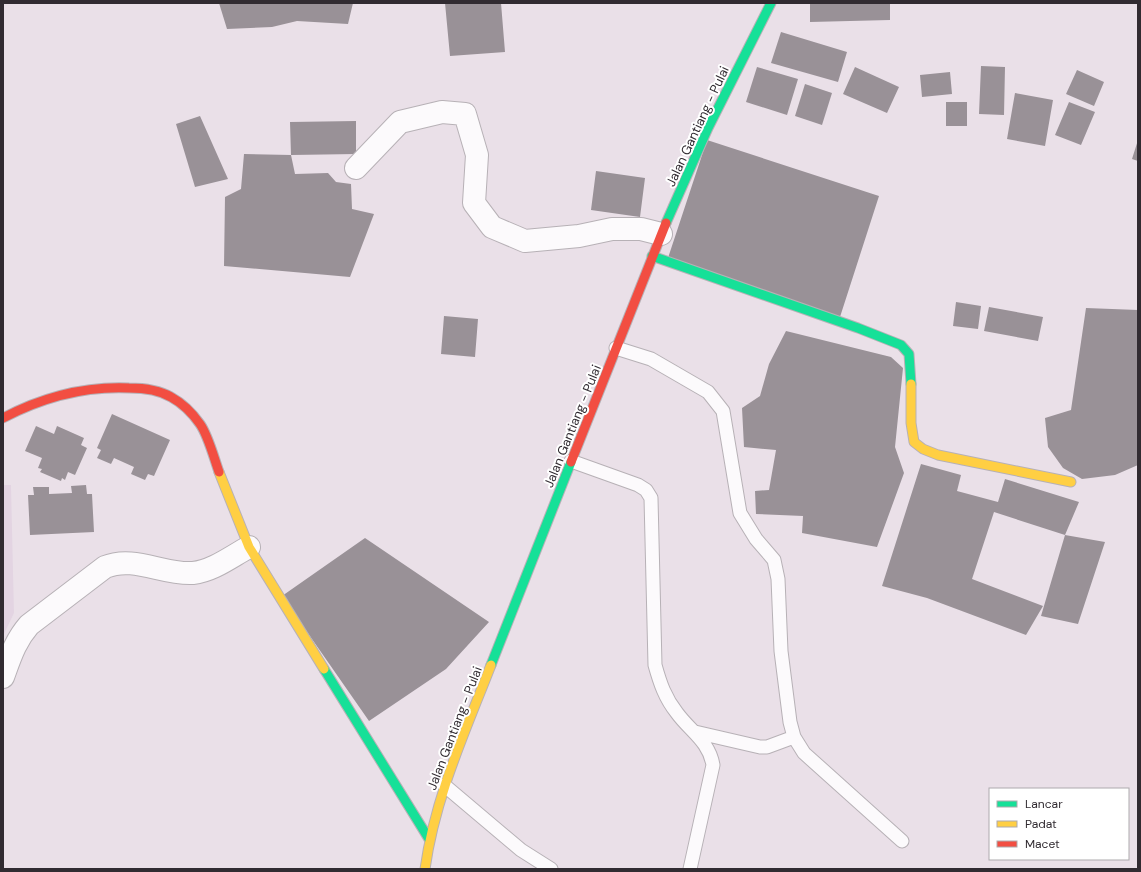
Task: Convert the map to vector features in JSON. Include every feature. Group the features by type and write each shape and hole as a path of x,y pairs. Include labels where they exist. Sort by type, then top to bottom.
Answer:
{"street":[{"name":"Jalan Gantiang - Pulai","path":"424,869 429,840 444,785 527,578 571,461 652,256 708,128 771,3"},
{"path":"356,168 400,122 442,112 465,114 477,155 474,203 492,226 525,241 579,236 612,229 642,229 661,234"},
{"path":"652,256 858,328 901,345 909,354 911,370 911,423 914,442 924,449 938,455 1071,482"},
{"path":"3,418 23,406 69,392 111,386 149,389 170,396 187,409 201,425 249,547 429,840"},
{"path":"3,677 13,648 19,637 29,625 105,567 124,562 183,573 194,573 205,570 249,547"}],"lane":[{"path":"616,348 651,359 708,392 723,411 740,513 756,538 774,560 778,580 781,651 790,722 794,737 804,753 902,841"},
{"path":"571,461 638,485 646,490 651,498 655,665 661,685 669,703 695,732 711,754 713,765 690,869"},
{"path":"695,732 760,747 767,747 794,737"},
{"path":"444,785 521,850 552,869"}],"shaded area":[{"path":"3,485 11,485 14,613 3,636"}],"building":[{"path":"219,3 353,3 348,24 297,21 272,27 227,29"},
{"path":"445,3 501,3 505,52 450,56"},
{"path":"810,3 890,3 890,20 810,22"},
{"path":"781,32 847,52 838,82 771,63"},
{"path":"981,66 1005,67 1004,115 979,114"},
{"path":"757,67 798,79 787,115 746,102"},
{"path":"855,67 899,87 887,113 843,94"},
{"path":"1077,70 1104,82 1094,106 1066,94"},
{"path":"950,72 952,94 922,97 920,75"},
{"path":"805,84 832,93 822,125 795,116"},
{"path":"1015,93 1053,100 1045,146 1007,139"},
{"path":"946,102 967,102 967,126 946,126"},
{"path":"1069,102 1095,112 1081,145 1055,135"},
{"path":"200,116 228,179 195,187 176,124"},
{"path":"356,121 356,154 291,155 290,122"},
{"path":"707,140 879,196 840,317 667,261"},
{"path":"1138,140 1138,161 1132,159"},
{"path":"244,154 291,155 295,174 328,173 336,182 351,184 352,209 374,214 350,277 224,266 225,197 241,189"},
{"path":"596,171 645,178 640,217 591,210"},
{"path":"956,302 981,306 978,329 953,326"},
{"path":"989,307 1043,317 1038,341 984,331"},
{"path":"1086,308 1138,310 1138,465 1115,475 1082,479 1063,468 1048,447 1045,418 1071,410"},
{"path":"444,316 478,319 475,357 441,354"},
{"path":"786,331 891,357 903,368 895,447 904,473 877,547 802,533 803,516 756,514 755,491 769,490 776,450 744,447 742,408 760,396 769,364"},
{"path":"112,414 170,440 154,476 148,474 145,480 131,474 134,467 114,458 111,464 97,458 101,450 97,448"},
{"path":"36,426 54,434 57,426 84,438 81,445 87,448 75,475 68,472 65,480 62,478 61,481 40,472 42,469 38,468 42,458 25,451"},
{"path":"921,464 961,475 957,491 998,502 1005,479 1079,502 1065,535 994,512 972,579 1043,606 1026,635 927,598 882,586"},
{"path":"86,485 87,494 92,494 94,532 30,535 28,495 34,495 33,487 49,487 49,494 72,493 71,486"},
{"path":"1065,535 1105,542 1078,624 1041,616"},
{"path":"365,538 489,622 446,669 369,721 282,596"}],"traffic: fast":[{"path":"666,223 708,128 771,3"},
{"path":"652,256 858,328 901,345 909,354 911,384"},
{"path":"491,665 571,462"},
{"path":"324,669 429,839"}],"traffic: slow":[{"path":"911,384 911,423 914,442 923,449 938,455 1071,482"},
{"path":"219,472 249,547 324,669"},
{"path":"425,869 443,790 491,665"}],"traffic: jam":[{"path":"571,462 666,223"},
{"path":"3,418 33,404 64,394 80,391 112,388 140,388 156,391 175,399 197,420 206,434 219,472"}]}
